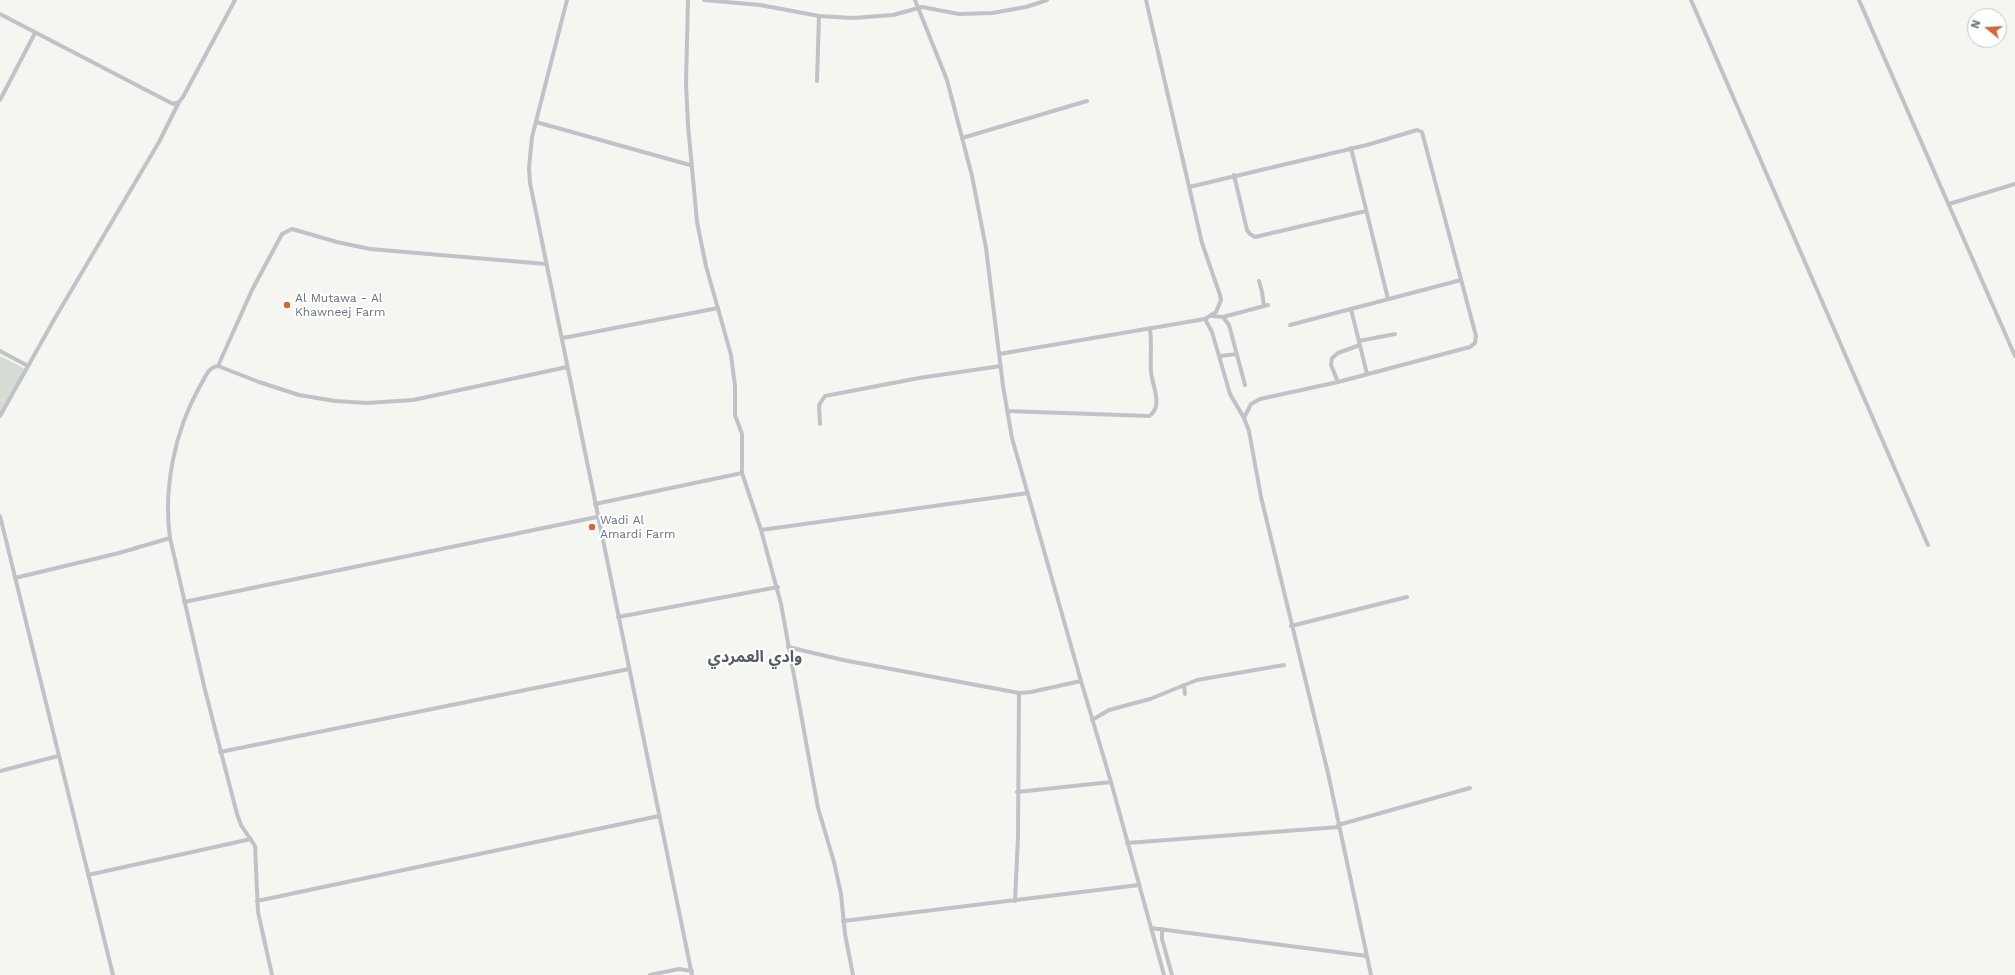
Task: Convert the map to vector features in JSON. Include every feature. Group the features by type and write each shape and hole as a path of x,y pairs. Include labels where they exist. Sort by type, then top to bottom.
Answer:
{"street":[{"path":"0,416 159,142 179,102 235,0"},
{"path":"567,0 536,122 530,152 530,183 692,973 679,969 650,975"},
{"path":"688,0 686,83 690,165 701,244 731,355 735,386 735,414 742,434 742,473 778,587 818,808 837,877 853,975"},
{"path":"704,0 760,5 819,16 874,17 893,15 927,6 958,14 1009,11 1047,0"},
{"path":"916,0 947,80 983,229 999,354 1012,438 1092,720 1112,782 1127,843 1164,975"},
{"path":"999,354 1205,319 1212,316 1220,306 1220,294 1202,243 1146,0"},
{"path":"1691,0 1928,545"},
{"path":"1860,0 2015,356"},
{"path":"0,14 166,101 173,104 179,102"},
{"path":"817,81 819,16"},
{"path":"0,100 35,33"},
{"path":"962,138 1087,101"},
{"path":"536,122 690,165"},
{"path":"1189,187 1350,148 1417,130 1424,134 1476,336 1473,345 1338,382 1260,399 1251,404 1244,418"},
{"path":"1350,148 1388,299"},
{"path":"1234,175 1247,230 1250,234 1255,236 1366,211"},
{"path":"1949,204 2015,184"},
{"path":"218,366 256,283 282,234 288,230 296,230 323,239 370,249 546,264"},
{"path":"1290,325 1461,280"},
{"path":"1212,316 1223,317 1266,306 1259,281"},
{"path":"563,338 718,308"},
{"path":"1351,309 1367,374"},
{"path":"1223,317 1229,325 1245,385"},
{"path":"1205,319 1212,332 1230,394 1244,418 1250,438 1261,497 1339,826 1371,975"},
{"path":"1007,411 1149,416 1155,410 1156,400 1151,371 1150,328"},
{"path":"1338,382 1331,365 1332,358 1338,353 1360,343 1396,334"},
{"path":"0,351 28,366"},
{"path":"1220,356 1237,354"},
{"path":"272,975 259,918 255,850 251,839 239,820 220,752 170,538 168,520 171,476 185,418 198,389 211,368 218,366 259,382 299,395 335,401 367,403 414,400 567,367"},
{"path":"820,424 819,405 825,396 919,378 1001,366"},
{"path":"595,504 742,473"},
{"path":"761,530 1028,494"},
{"path":"0,516 113,975"},
{"path":"184,602 598,518"},
{"path":"16,578 119,553 170,538"},
{"path":"618,617 778,587"},
{"path":"1292,626 1407,597"},
{"path":"788,647 842,660 1019,693 1031,692 1081,681"},
{"path":"1092,720 1109,710 1150,699 1202,678 1284,665"},
{"path":"220,752 629,669"},
{"path":"1184,685 1185,694"},
{"path":"1015,901 1018,831 1017,792 1019,693"},
{"path":"0,771 58,756"},
{"path":"1017,792 1112,782"},
{"path":"1127,843 1339,826 1470,788"},
{"path":"257,901 659,816"},
{"path":"88,875 251,839"},
{"path":"844,920 1015,901 1139,885"},
{"path":"1151,928 1367,956"},
{"path":"1162,929 1162,940 1172,975"}],"shaded area":[{"path":"0,356 27,370 0,416"}],"place":[{"name":"Al Mutawa - Al Khawneej Farm","path":"287,305"},
{"name":"Wadi Al Amardi Farm","path":"592,527"}],"district":[{"name":"وادي العمردي","path":"755,657"}]}
